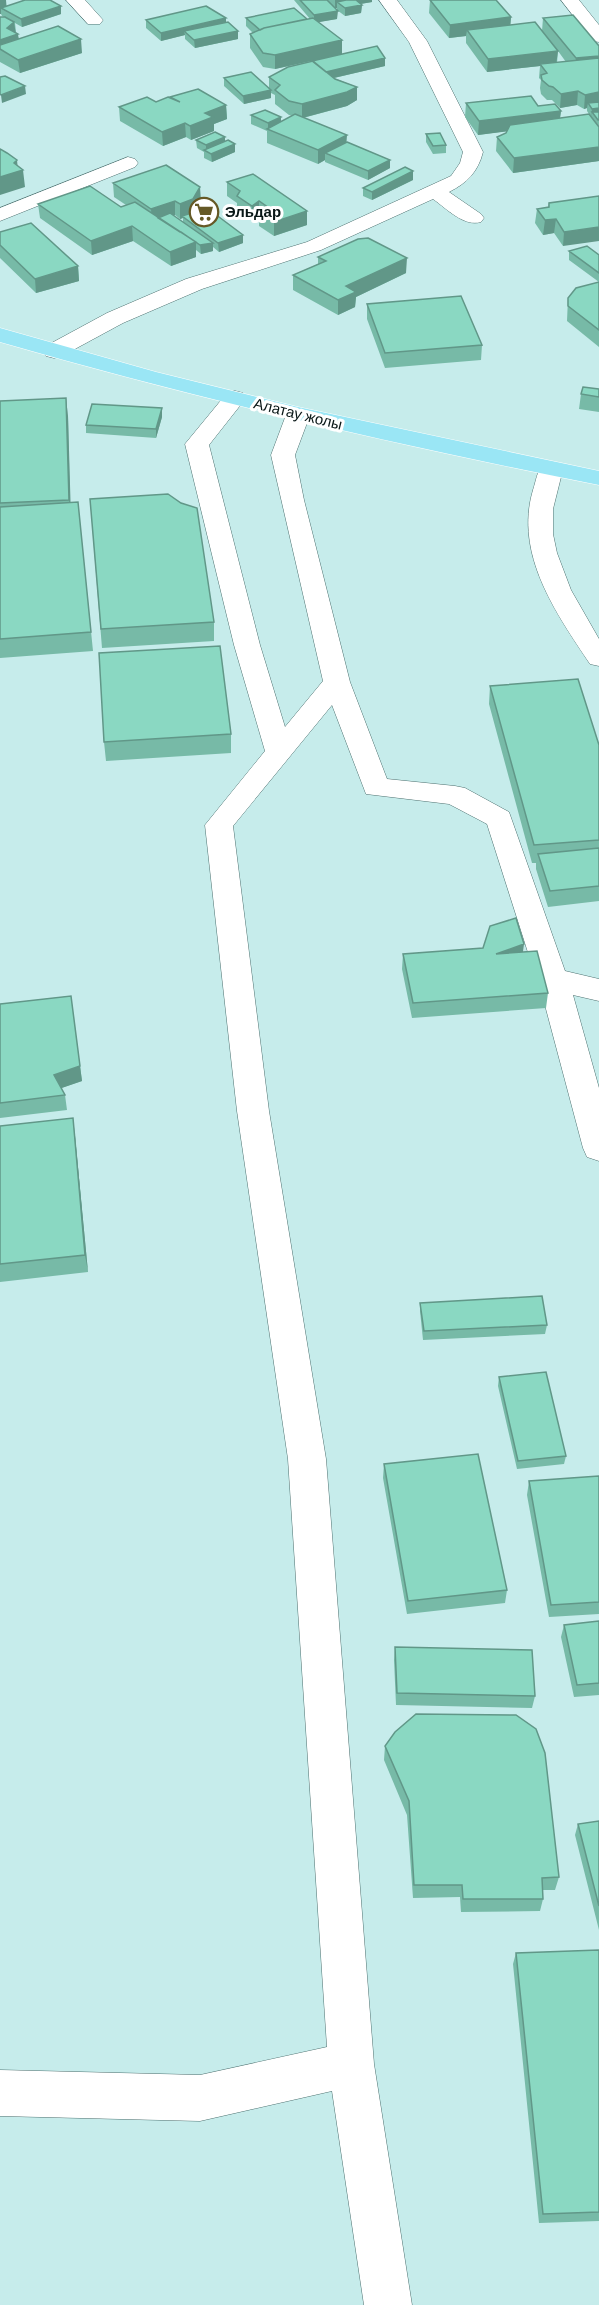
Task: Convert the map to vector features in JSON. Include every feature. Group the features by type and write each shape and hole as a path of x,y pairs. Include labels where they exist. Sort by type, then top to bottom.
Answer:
{"main road":[{"name":"Алатау жолы","path":"0,335 298,415 411,441 599,478"}],"street":[{"path":"75,0 94,20"},
{"path":"54,351 115,318 174,293 314,246 458,180 470,164 473,152 418,41 388,0"},
{"path":"570,0 599,37"},
{"path":"0,215 128,163"},
{"path":"434,191 474,218"},
{"path":"235,398 197,444 247,645 279,752"},
{"path":"298,415 283,455 292,500 337,682 376,788 456,795 499,819 553,980 599,1148"},
{"path":"551,469 540,512 541,549 570,615 599,658"},
{"path":"337,682 219,825 253,1112 307,1459 351,2064 388,2305"},
{"path":"553,980 599,990"},
{"path":"0,2093 200,2098 351,2064"}],"building":[{"path":"25,0 50,0 61,6 21,19 1,8"},
{"path":"300,0 327,0 338,11 314,15"},
{"path":"356,0 362,5 345,8 337,2"},
{"path":"430,0 496,0 511,17 450,25"},
{"path":"206,6 226,18 161,33 146,20"},
{"path":"294,8 307,19 260,30 246,18"},
{"path":"573,15 599,46 599,56 576,58 543,18"},
{"path":"0,17 14,22 7,28 18,34 0,40"},
{"path":"313,18 342,40 275,55 263,53 250,34 264,28"},
{"path":"228,22 238,31 194,40 184,31"},
{"path":"535,22 558,51 488,59 467,30"},
{"path":"58,26 81,39 18,60 0,49 0,45"},
{"path":"377,46 385,58 326,72 312,61"},
{"path":"599,58 599,92 585,95 578,91 561,94 542,80 541,75 547,73 540,64"},
{"path":"313,61 335,79 357,87 347,92 302,104 289,101 275,90 280,85 269,77 288,67"},
{"path":"251,72 271,90 243,96 224,78"},
{"path":"5,76 25,86 1,95 0,77"},
{"path":"198,89 226,105 205,113 213,117 190,126 185,123 162,132 119,107 147,97 156,102 168,97 180,102 170,97"},
{"path":"531,96 538,106 555,104 561,111 479,121 466,103"},
{"path":"599,102 599,108 592,109 588,103"},
{"path":"265,110 281,117 268,123 251,115"},
{"path":"592,112 599,112 599,120 598,120"},
{"path":"295,114 347,135 318,150 267,129"},
{"path":"589,114 599,127 599,147 514,158 497,137 506,133 510,125"},
{"path":"215,132 225,137 206,145 196,140"},
{"path":"440,133 446,145 433,146 426,134"},
{"path":"228,140 235,144 211,154 204,150"},
{"path":"347,142 390,160 368,171 325,153"},
{"path":"0,149 17,160 14,163 23,170 0,177"},
{"path":"166,165 200,187 193,199 180,204 175,201 151,209 113,183"},
{"path":"405,167 413,171 372,192 363,188"},
{"path":"253,174 307,211 274,222 259,211 269,208 259,201 252,206 237,196 240,191 227,182"},
{"path":"90,186 121,207 135,202 196,242 170,252 132,226 91,241 38,204"},
{"path":"599,196 599,227 564,232 556,219 545,220 537,209 549,207 549,203"},
{"path":"207,208 243,235 218,243 182,216"},
{"path":"170,213 213,243 200,245 158,218"},
{"path":"31,223 78,266 35,279 0,245 0,232"},
{"path":"368,238 407,258 346,286 356,292 338,300 293,275 326,261 318,257 358,239"},
{"path":"587,246 599,255 599,273 569,251"},
{"path":"599,282 599,330 568,306 568,298 576,288"},
{"path":"461,296 482,345 385,353 367,304"},
{"path":"583,387 599,389 599,397 581,394"},
{"path":"66,398 69,500 0,503 0,401"},
{"path":"92,404 162,408 156,429 86,425"},
{"path":"168,494 181,503 197,508 214,622 101,629 90,499"},
{"path":"78,502 91,632 0,639 0,507"},
{"path":"220,646 231,734 104,742 99,653"},
{"path":"578,679 599,745 599,840 534,845 490,686"},
{"path":"599,848 599,886 550,891 538,854"},
{"path":"516,918 524,944 496,954 537,951 548,993 413,1003 403,954 483,948 490,926"},
{"path":"71,996 80,1066 54,1075 65,1095 0,1103 0,1004"},
{"path":"73,1118 85,1255 0,1264 0,1126"},
{"path":"542,1296 547,1325 424,1331 420,1303"},
{"path":"546,1372 566,1456 518,1461 499,1377"},
{"path":"478,1454 507,1590 408,1601 384,1464"},
{"path":"599,1476 599,1602 551,1605 529,1481"},
{"path":"599,1621 599,1683 577,1685 564,1625"},
{"path":"395,1647 532,1650 535,1696 397,1693"},
{"path":"416,1714 516,1715 536,1729 545,1753 559,1877 542,1878 543,1899 463,1899 462,1885 414,1885 409,1801 385,1746 395,1732"},
{"path":"599,1821 599,1906 578,1824"},
{"path":"599,1950 599,2212 543,2214 516,1953"}],"place":[{"name":"Эльдар","path":"204,212"}]}
